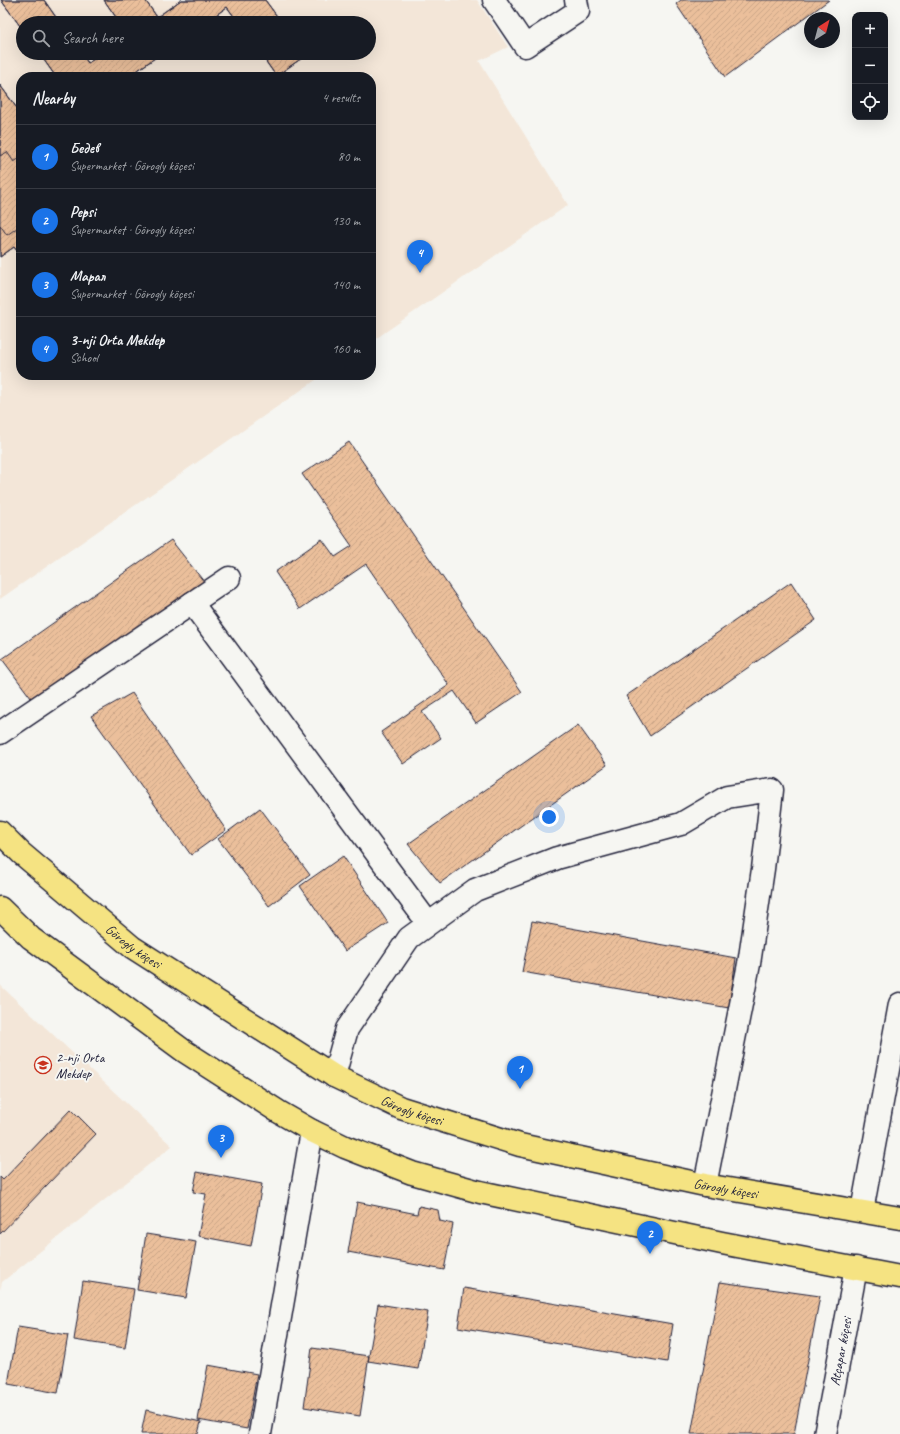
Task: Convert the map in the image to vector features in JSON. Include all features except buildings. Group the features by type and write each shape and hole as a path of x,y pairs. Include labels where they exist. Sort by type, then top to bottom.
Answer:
{"main road":[{"name":"Görogly köçesi","path":"0,832 21,853 132,947 334,1076 401,1108 513,1142 705,1185 900,1218"},
{"path":"0,908 31,938 184,1051 279,1112 312,1131 345,1147 412,1173 480,1192 722,1243 900,1277"}],"street":[{"path":"494,0 525,46 578,11 576,0"},
{"path":"0,733 229,578"},
{"path":"192,603 428,923"},
{"path":"334,1076 347,1029 409,938 474,890 557,858 681,824 727,797 772,790 763,869 749,964 705,1185"},
{"path":"862,1211 900,1004"},
{"path":"260,1434 312,1131"},
{"name":"Atçapar köçesi","path":"825,1434 856,1268"}],"shaded area":[{"path":"0,0 477,0 508,47 479,61 568,205 376,339 376,72 16,72 16,380 316,380 0,599"},
{"name":"2-nji Orta Mekdep","path":"0,985 172,1146 2,1282 0,1290"}],"place":[{"name":"3-nji Orta Mekdep","path":"420,273"},
{"name":"2-nji Orta Mekdep","path":"43,1065"},
{"name":"Бедев","path":"520,1089"},
{"name":"Марал","path":"221,1158"},
{"name":"Pepsi","path":"650,1254"}]}
